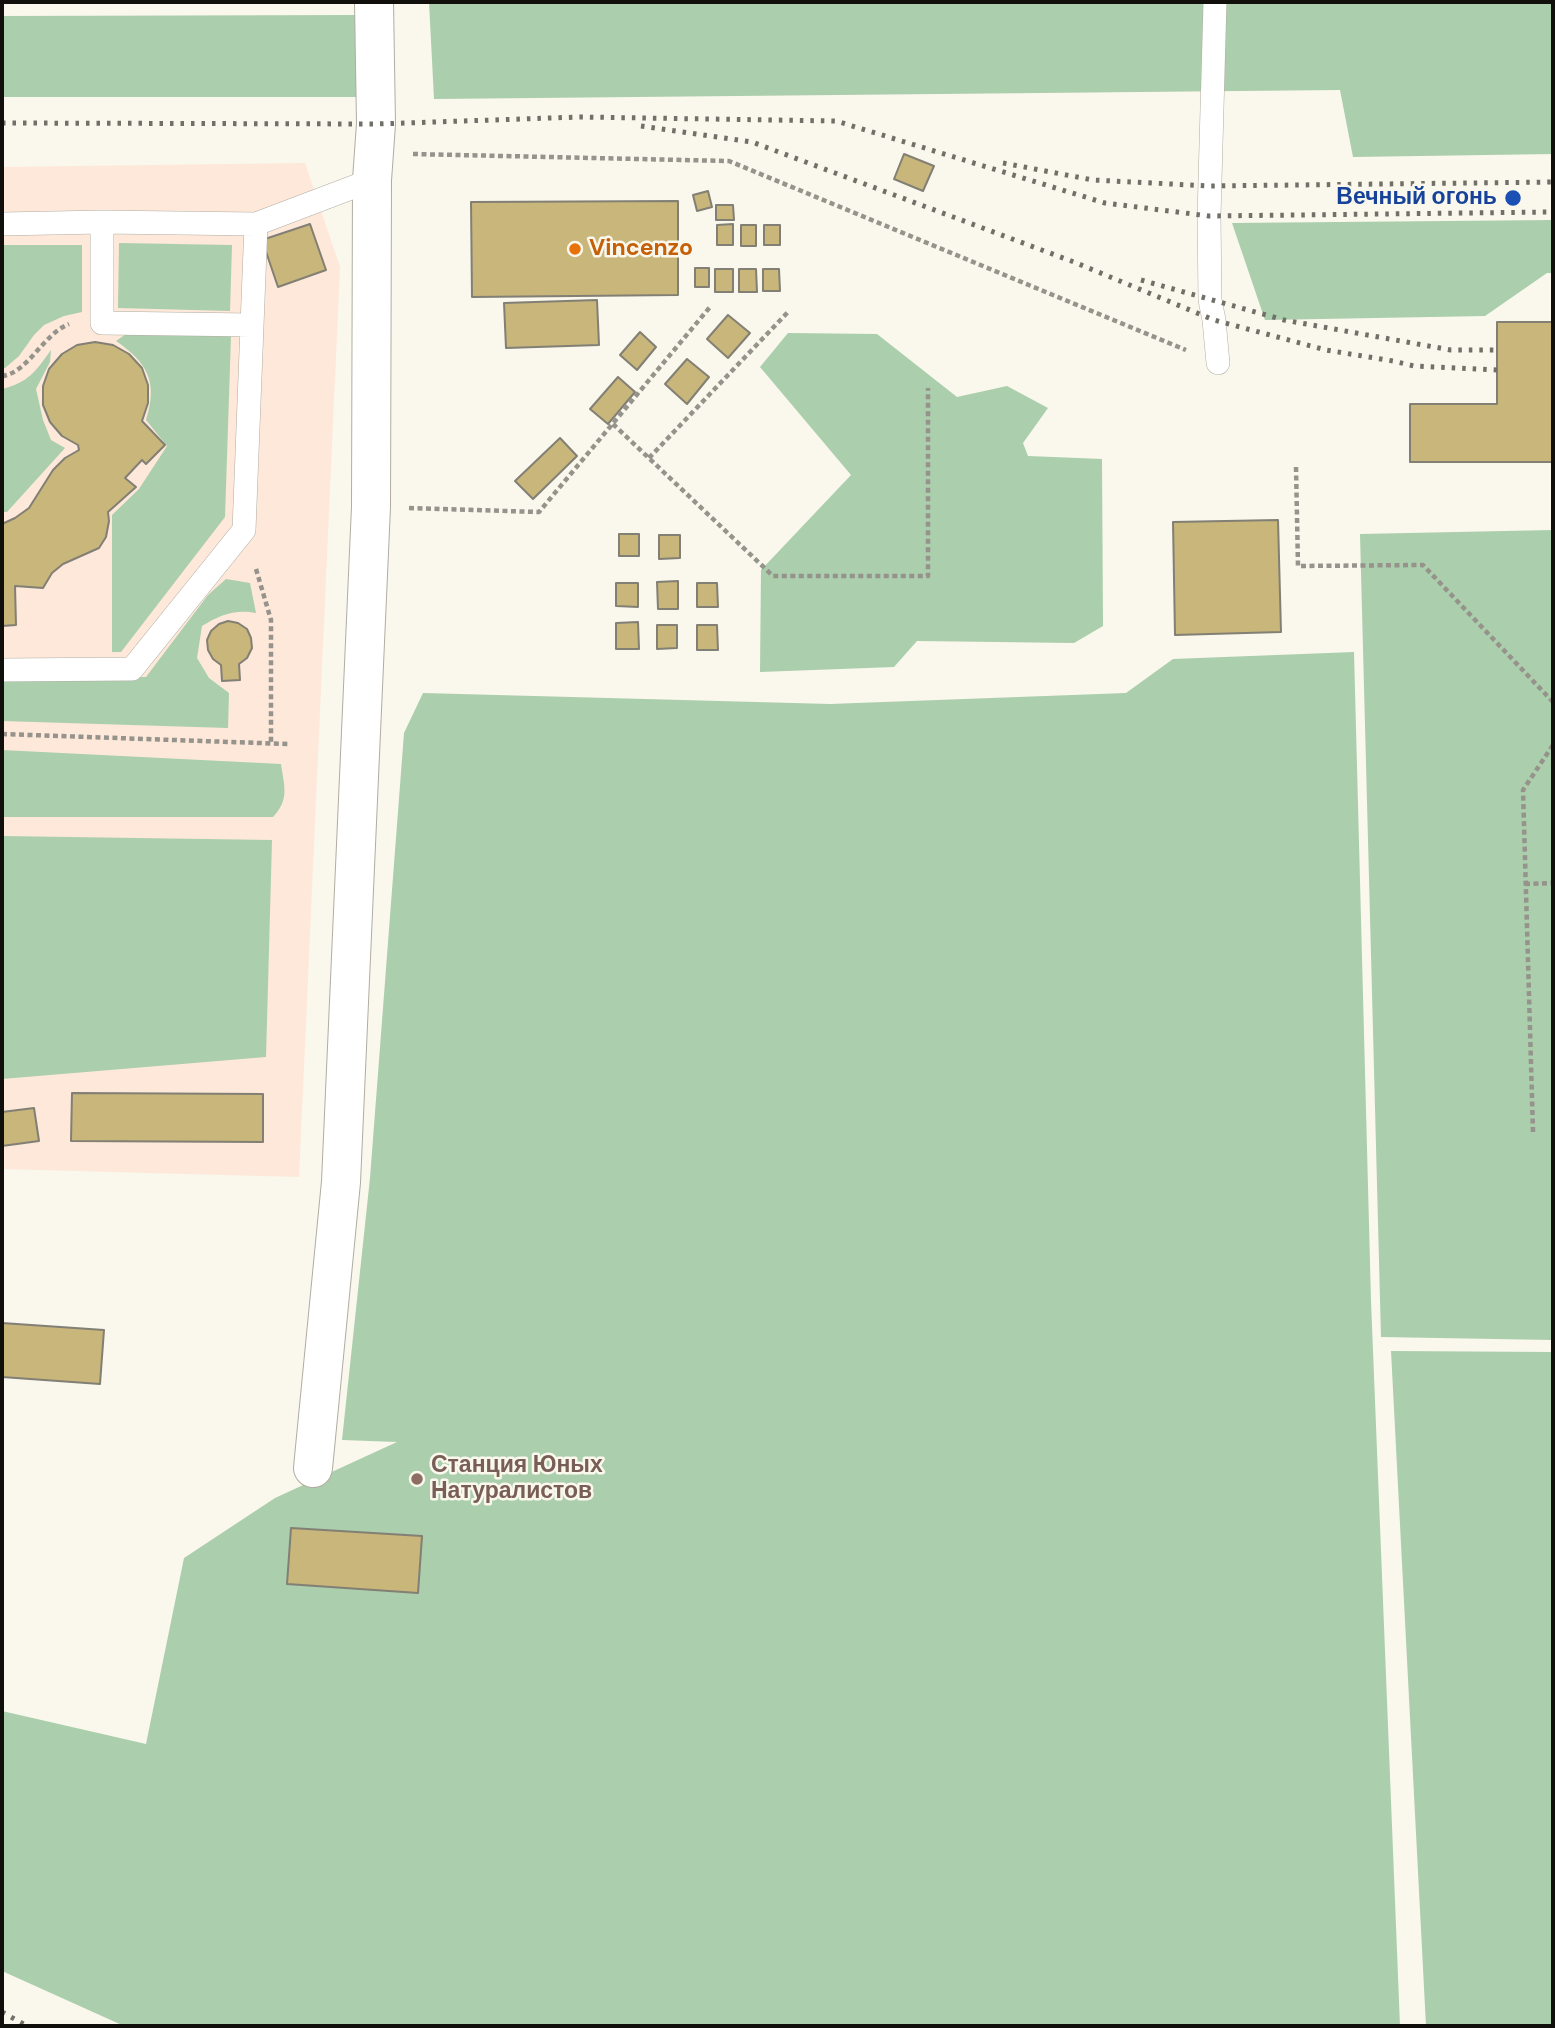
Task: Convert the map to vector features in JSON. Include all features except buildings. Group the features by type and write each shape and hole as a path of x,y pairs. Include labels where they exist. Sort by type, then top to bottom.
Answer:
{"street":[{"path":"313,1468 341,1182 371,507 373,167 376,124 374,2"}],"lane":[{"path":"1215,2 1209,216 1210,300 1218,363"},
{"path":"2,224 256,224 373,167"},
{"path":"102,222 102,323 252,324"},
{"path":"2,670 132,669 244,530 256,224"}],"path":[{"path":"373,167 729,161 1218,363"},
{"path":"371,507 539,512 710,307"},
{"path":"649,458 788,312"},
{"path":"2,376 11,375 48,338 67,324 102,323"},
{"path":"613,424 773,576 928,576 928,388"},
{"path":"1296,467 1298,566 1423,565 1553,702"},
{"path":"244,530 271,620 271,744"},
{"path":"2,734 288,744"},
{"path":"1533,1132 1522,790 1553,745"},
{"path":"1525,884 1553,883"}],"shaded area":[{"path":"305,163 340,267 299,1177 2,1169 2,167"}],"green space":[{"path":"429,2 1553,2 1553,154 1353,157 1340,90 434,99"},
{"path":"357,15 357,97 2,97 2,16"},
{"path":"1553,220 1553,273 1547,273 1485,316 1265,320 1232,223"},
{"path":"119,243 232,245 230,311 118,308"},
{"path":"2,245 82,245 82,312 44,325 19,356 5,368 2,368"},
{"path":"788,333 877,334 957,397 1007,386 1048,408 1023,443 1028,456 1102,459 1103,626 1074,643 917,641 894,667 760,672 761,570 851,475 760,367"},
{"path":"126,334 231,336 225,517 121,652 112,652 112,515 139,489 167,446 146,420 151,395 148,374 136,357 116,341"},
{"path":"51,350 50,362 36,389 51,440 65,448 7,512 2,512 2,389 31,375"},
{"path":"1553,530 1553,1340 1381,1337 1360,534"},
{"path":"226,579 250,583 256,613 228,614 202,626 197,658 209,678 229,693 228,728 2,721 2,678 146,677 208,595"},
{"path":"1354,652 1371,1301 1400,2026 124,2026 2,1971 2,1711 146,1744 184,1558 275,1498 397,1442 342,1440 370,1178 404,733 423,693 830,704 1126,693 1173,659"},
{"path":"2,750 281,764 284,798 273,817 2,817"},
{"path":"2,836 272,840 266,1057 2,1079"},
{"path":"1391,1351 1553,1352 1553,2026 1426,2026"}],"railway":[{"path":"2,123 376,124 580,117 836,121 1105,203 1209,216 1553,212"},
{"path":"641,126 752,142 1074,262 1214,320 1326,350 1414,366 1497,370"},
{"path":"1003,163 1093,180 1210,186 1553,182"},
{"path":"1141,280 1284,320 1451,350 1497,350"},
{"path":"2,2012 27,2026"}],"place":[{"name":"Вечный огонь","path":"1513,198"},
{"name":"Vincenzo","path":"575,249"},
{"name":"Станция Юных Натуралистов","path":"417,1479"}]}
